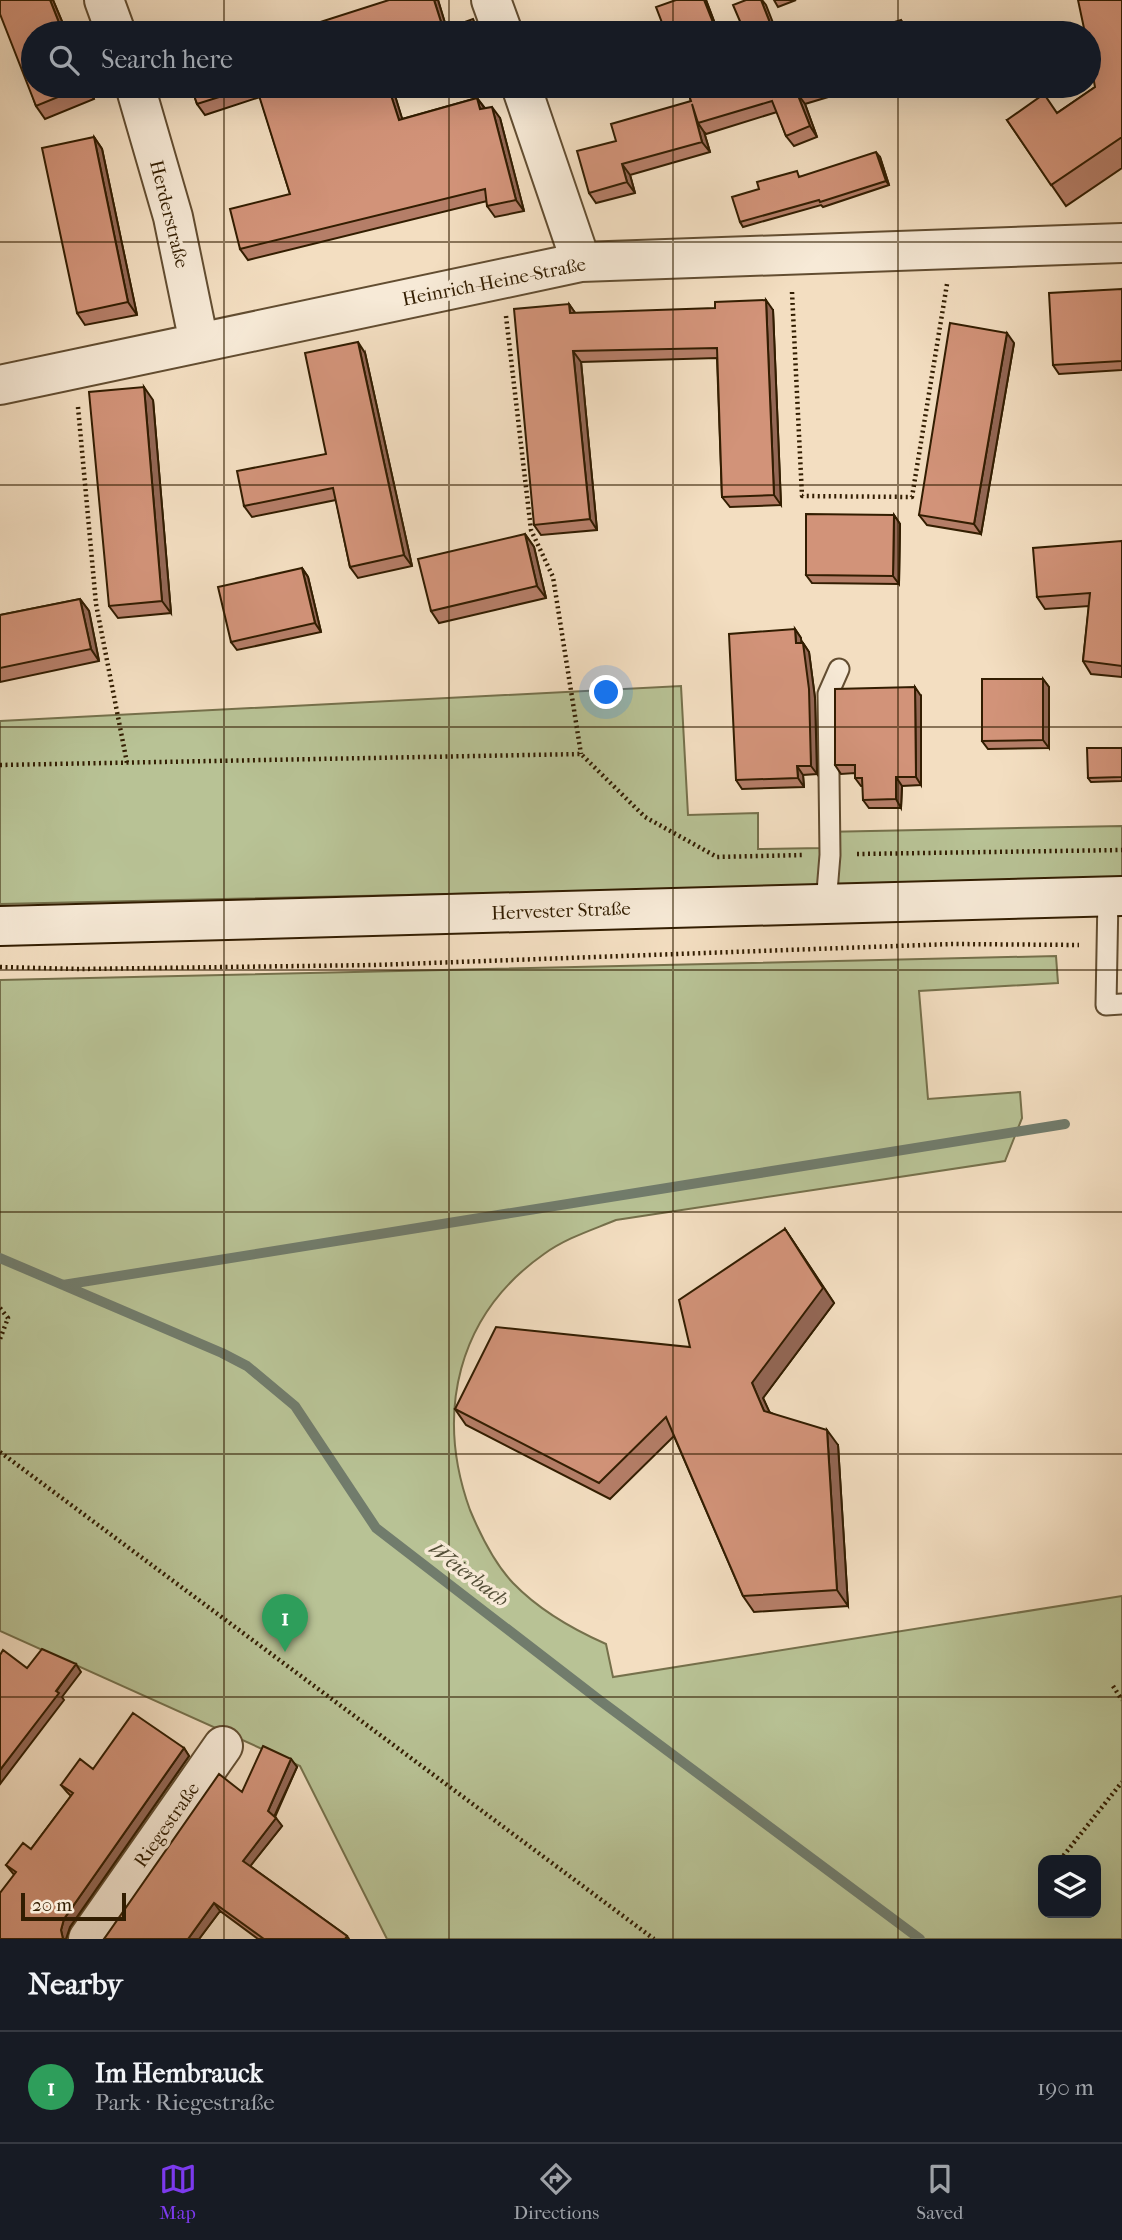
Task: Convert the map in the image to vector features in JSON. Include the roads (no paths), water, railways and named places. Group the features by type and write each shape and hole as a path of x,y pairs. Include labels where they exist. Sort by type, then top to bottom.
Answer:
{"street":[{"path":"104,0 112,21"},
{"path":"491,0 499,21"},
{"name":"Herderstraße","path":"138,98 173,217 199,343"},
{"path":"526,98 581,262"},
{"name":"Heinrich-Heine-Straße","path":"0,386 581,262 1122,243"},
{"name":"Hervester Straße","path":"0,926 1115,896"},
{"name":"Riegestraße","path":"88,1939 223,1745"}],"lane":[{"path":"826,904 830,855 828,694 839,669"},
{"path":"1115,896 1107,945 1106,1005 1122,1004"}],"waterway":[{"path":"63,1285 1065,1124"},
{"name":"Weierbach","path":"0,1258 247,1366 295,1406 376,1528 598,1699 920,1939"}],"place":[{"name":"Im Hembrauck","path":"285,1652"}]}
